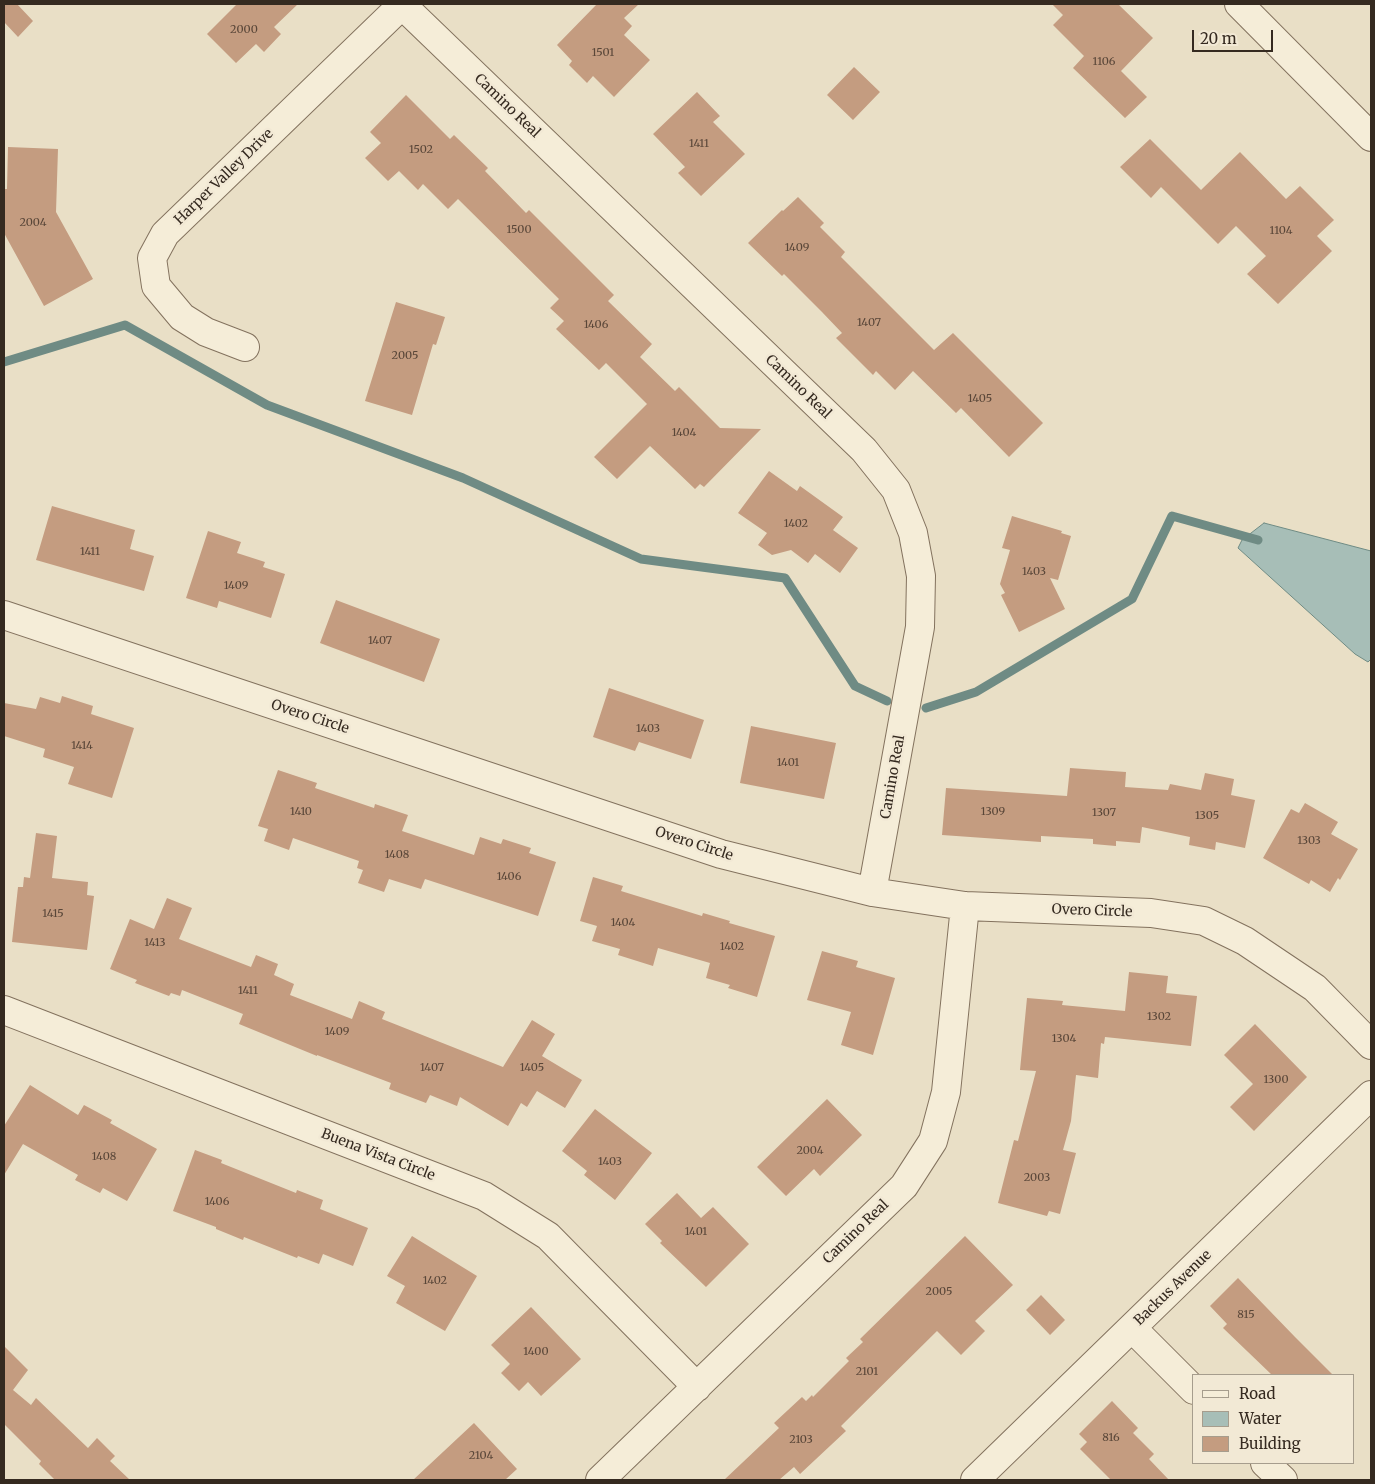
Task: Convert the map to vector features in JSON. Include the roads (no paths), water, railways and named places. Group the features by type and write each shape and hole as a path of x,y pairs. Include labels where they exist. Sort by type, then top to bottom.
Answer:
{"street":[{"name":"Harper Valley Drive","path":"245,347 206,332 182,317 156,286 152,258 166,234 401,4"},
{"name":"Camino Real","path":"401,4 864,450 896,490 913,533 921,576 920,627 872,892"},
{"path":"1239,4 1371,136"},
{"name":"Overo Circle","path":"4,615 721,854 872,892 965,906 1151,913 1204,921 1245,941 1316,988 1371,1045"},
{"name":"Camino Real","path":"600,1480 904,1186 933,1141 946,1092 965,906"},
{"name":"Buena Vista Circle","path":"4,1010 484,1196 548,1236 697,1386"},
{"name":"Backus Avenue","path":"975,1480 1371,1095"},
{"path":"1132,1328 1192,1388"},
{"path":"1266,1464 1282,1480"}],"water":[{"path":"1264,523 1371,551 1371,659 1368,662 1355,654 1238,548 1242,540"}],"waterway":[{"path":"4,362 125,325 267,405 463,478 641,559 785,578 855,686 887,701"},
{"path":"926,708 976,692 1132,599 1172,516 1258,540"}]}
